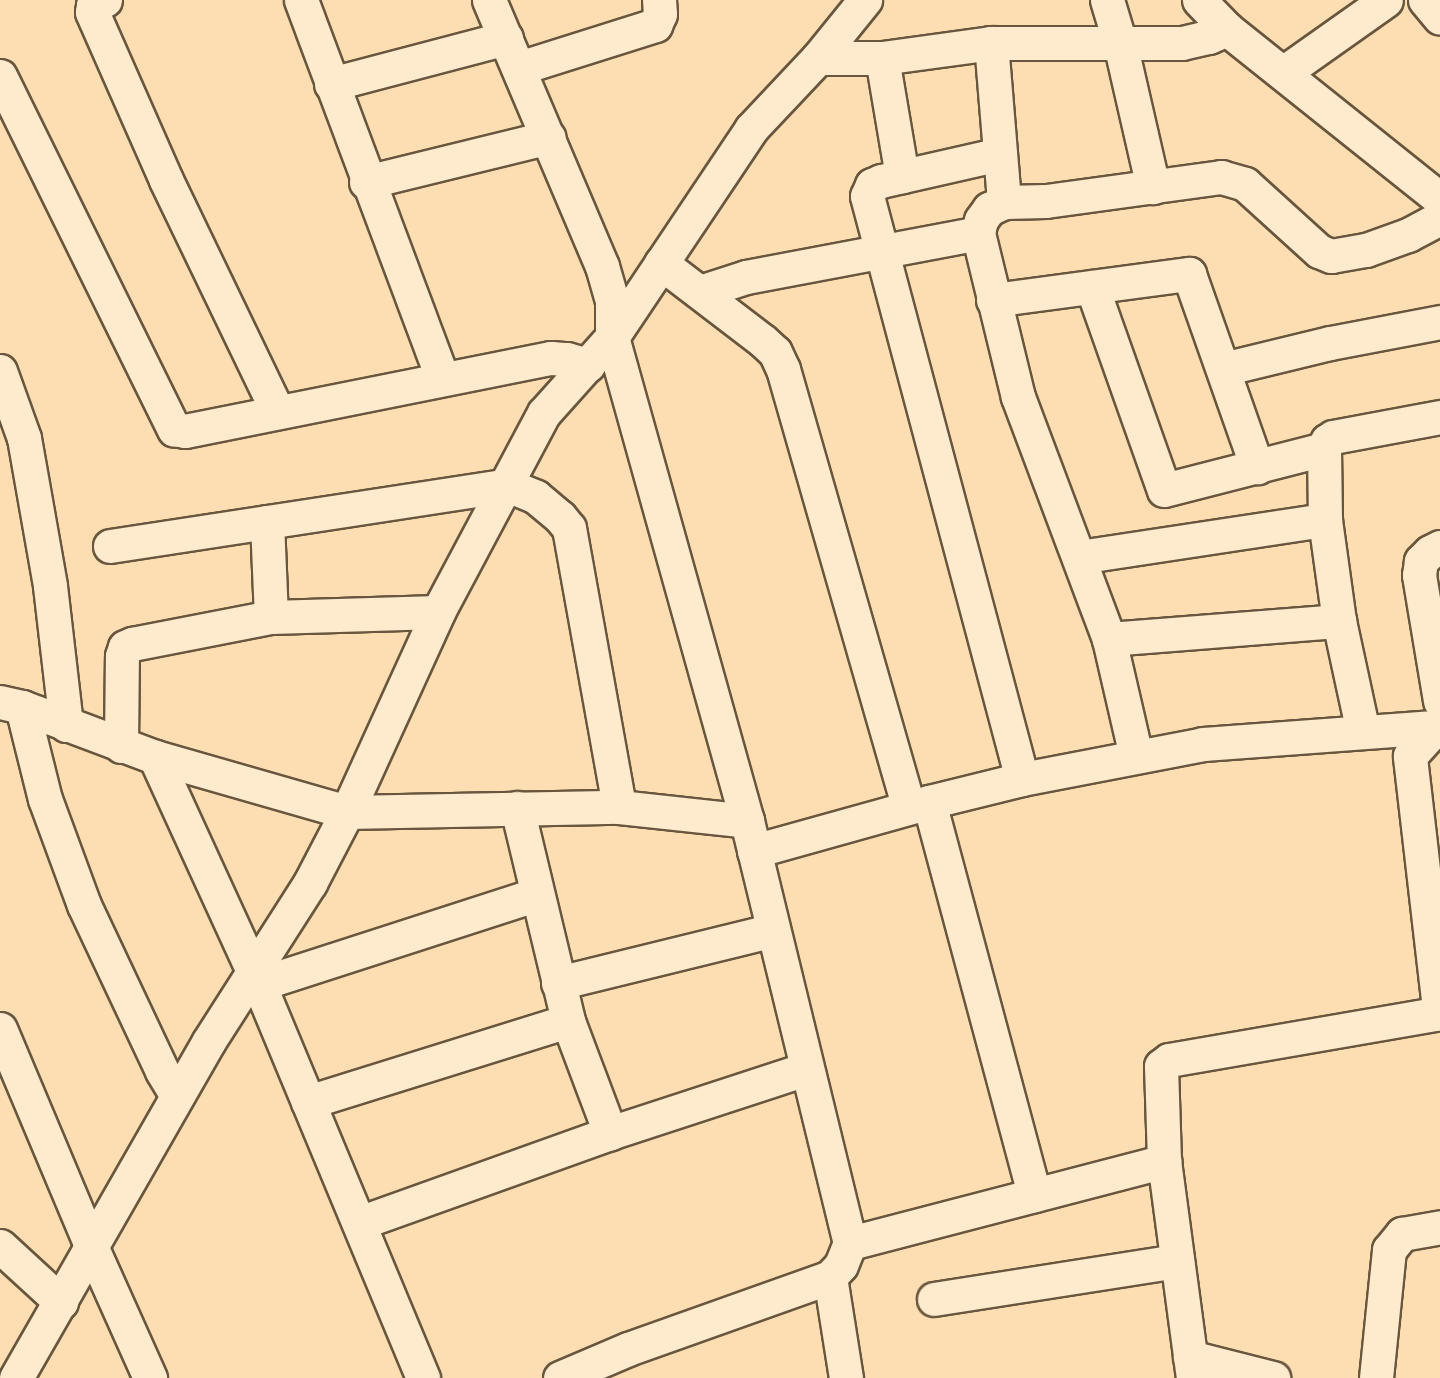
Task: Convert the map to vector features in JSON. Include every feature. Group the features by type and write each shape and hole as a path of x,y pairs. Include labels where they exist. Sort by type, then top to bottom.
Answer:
{"street":[{"path":"105,0 93,5 92,12 166,180 277,411"},
{"path":"301,0 366,182 442,378"},
{"path":"489,0 602,266 612,302 612,337 751,836 850,1243 841,1265 830,1277 628,1349 560,1378"},
{"path":"519,68 655,25 660,14 659,0"},
{"path":"19,1376 62,1302 90,1246 177,1096 256,978 310,883 347,812 438,612 544,414 612,337 751,129 818,58 865,0"},
{"path":"1107,0 1120,43 1153,186"},
{"path":"1283,74 1386,0"},
{"path":"1425,0 1440,18"},
{"path":"1204,2 1227,29 1440,199"},
{"path":"818,58 882,58 991,43 1182,43 1209,37 1227,29"},
{"path":"331,84 506,38"},
{"path":"991,43 1004,202"},
{"path":"882,58 902,176"},
{"path":"0,76 174,429 185,431 551,358 567,359 588,365"},
{"path":"366,182 549,137"},
{"path":"1000,154 872,185 867,196 1022,779"},
{"path":"1136,756 1109,639 1018,397 978,232 981,220 989,208 1004,202 1046,201 1221,177 1245,184 1319,251 1331,256 1366,250 1408,236 1440,218"},
{"path":"700,292 746,277 978,232"},
{"path":"661,263 775,352 783,369 919,805 1034,1195"},
{"path":"993,300 1188,274 1257,467"},
{"path":"1092,287 1162,488 1168,491 1324,449"},
{"path":"1222,369 1330,343 1440,322"},
{"path":"0,371 24,438 50,586 66,724"},
{"path":"1363,732 1339,621 1325,520 1324,449 1333,437 1440,417"},
{"path":"110,546 507,485 536,497 560,517 569,528 619,807"},
{"path":"1079,557 1325,520"},
{"path":"267,522 271,617"},
{"path":"1273,1378 1191,1368 1164,1161 1161,1066 1169,1060 1426,1017 1435,1014 1439,1008 1426,783 1410,756 1439,717 1435,642 1419,575 1421,561 1430,552 1440,547"},
{"path":"121,746 122,656 125,647 271,617 438,612"},
{"path":"1109,639 1339,621"},
{"path":"11,704 155,757 347,812 619,807 751,836 919,805 1022,779 1203,744 1363,732 1439,717"},
{"path":"11,704 84,905 162,1071 177,1096"},
{"path":"155,757 256,978 423,1378"},
{"path":"517,808 568,1021 610,1133"},
{"path":"256,978 537,894"},
{"path":"558,983 773,930"},
{"path":"308,1102 568,1021"},
{"path":"0,1029 90,1246 150,1378"},
{"path":"359,1223 610,1133 806,1069"},
{"path":"850,1243 1164,1161"},
{"path":"1376,1378 1389,1250 1402,1234 1440,1227"},
{"path":"0,1246 62,1302"},
{"path":"934,1299 1178,1261"},
{"path":"830,1277 846,1378"}]}
